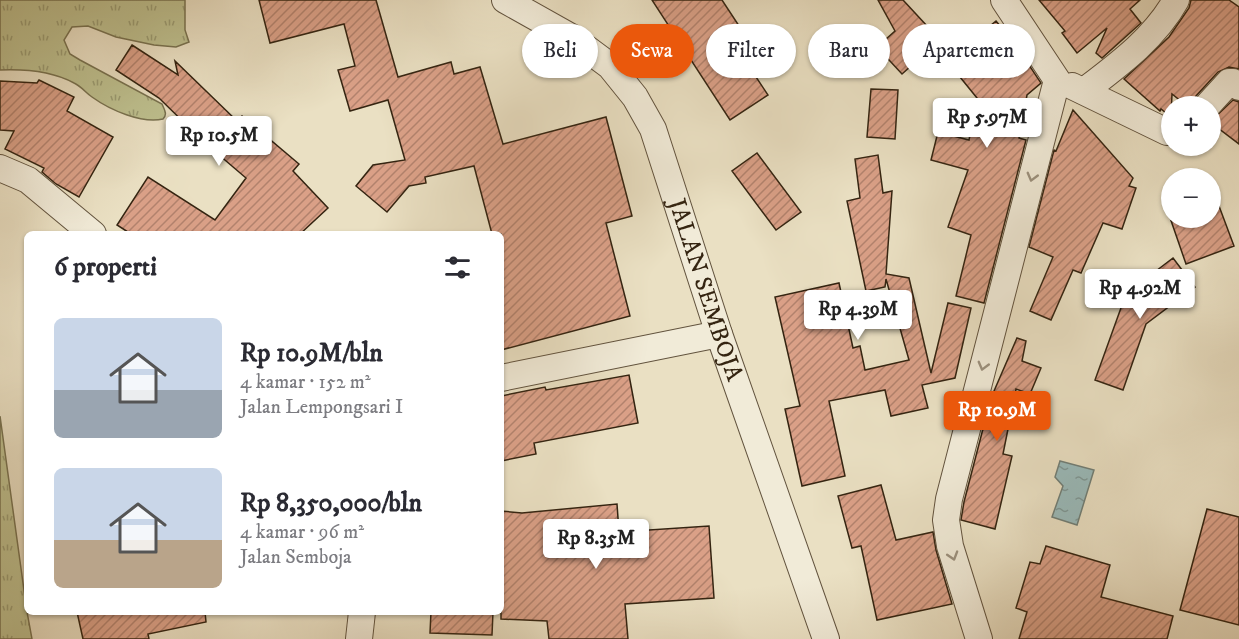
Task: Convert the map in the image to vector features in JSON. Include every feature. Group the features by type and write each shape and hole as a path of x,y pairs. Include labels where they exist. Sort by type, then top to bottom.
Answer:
{"street":[{"name":"JALAN SEMBOJA","path":"505,0 571,38 610,66 635,97 653,129 719,334 826,639"},
{"path":"1004,0 1058,80 1161,129"},
{"path":"1084,91 1126,58 1148,37 1166,18 1176,0"},
{"path":"979,639 950,546 945,520 1058,80"},
{"path":"1216,96 1229,82 1239,87"},
{"path":"0,168 28,180 89,231"},
{"path":"504,377 719,334"},
{"path":"360,639 362,615"}],"green space":[{"path":"0,0 185,0 185,30 189,42 176,47 116,37 88,26 72,27 64,40 70,54 162,104 165,112 163,119 146,120 126,115 99,102 77,84 57,76 28,71 0,70"},
{"path":"0,416 24,590 24,615 28,615 32,639 0,639"}],"water":[{"path":"1060,461 1094,470 1077,525 1052,517 1063,486 1055,477"}],"building":[{"path":"259,0 376,0 398,77 451,62 454,74 480,67 503,144 606,117 632,216 606,223 630,316 504,349 504,231 491,231 474,166 425,177 426,183 409,186 387,212 356,186 373,165 405,160 388,100 350,111 338,70 355,66 344,24 270,43"},
{"path":"652,0 722,0 738,24 706,24 706,78 757,78 768,95 730,120 694,65 694,24 668,24"},
{"path":"878,0 903,0 925,24 902,24 902,74 890,61 890,35 895,31"},
{"path":"1039,0 1140,0 1130,9 1141,23 1102,58 1096,53 1107,28 1077,53 1062,33 1065,31"},
{"path":"1191,0 1229,0 1239,7 1239,69 1229,67 1218,72 1196,96 1172,94 1172,96 1161,96 1160,111 1124,79 1169,37 1189,8"},
{"path":"132,45 178,75 175,61 237,121 242,116 299,164 293,171 328,208 303,231 126,231 117,225 148,177 215,220 246,178 205,143 159,98 116,70"},
{"path":"1035,74 1041,83 1027,95 1019,138 1026,140 984,303 956,296 971,235 948,227 968,170 931,160 938,132 969,140 977,98 961,78 1035,78"},
{"path":"39,80 74,97 67,111 113,137 79,197 56,184 42,172 44,168 5,149 14,131 0,130 0,81 37,83"},
{"path":"871,89 898,90 895,139 867,137"},
{"path":"1233,100 1239,102 1239,144 1221,130 1221,111"},
{"path":"1073,110 1133,178 1129,186 1136,188 1122,229 1103,223 1081,273 1073,270 1051,320 1030,311 1053,257 1029,247 1054,150 1056,151"},
{"path":"757,153 801,212 776,230 732,171"},
{"path":"878,155 883,193 892,191 886,274 909,278 931,373 948,303 971,308 955,378 922,385 928,408 891,416 885,390 829,401 845,476 802,486 785,409 800,406 775,297 839,283 853,348 860,346 865,370 909,360 886,279 885,287 866,291 847,201 860,198 855,159"},
{"path":"1221,211 1234,246 1186,264 1174,228 1221,228"},
{"path":"1173,258 1195,287 1146,324 1123,390 1095,380 1126,294"},
{"path":"1017,338 1026,341 1022,361 1041,368 1030,394 1016,389 1003,454 1012,456 995,529 961,520 991,398"},
{"path":"629,375 638,423 534,443 536,454 504,460 504,395 545,387 546,390"},
{"path":"881,485 896,540 933,532 952,604 877,620 861,546 852,548 838,496"},
{"path":"617,504 619,532 709,526 714,598 625,604 628,639 549,639 547,621 501,619 501,615 504,615 504,511 522,513"},
{"path":"1207,509 1239,517 1239,625 1180,610"},
{"path":"1046,546 1110,565 1101,597 1173,616 1167,639 1019,639 1027,612 1016,608 1030,562 1040,564"},
{"path":"78,615 205,615 206,622 148,634 149,639 83,639"},
{"path":"431,615 493,615 492,635 430,633"}]}
